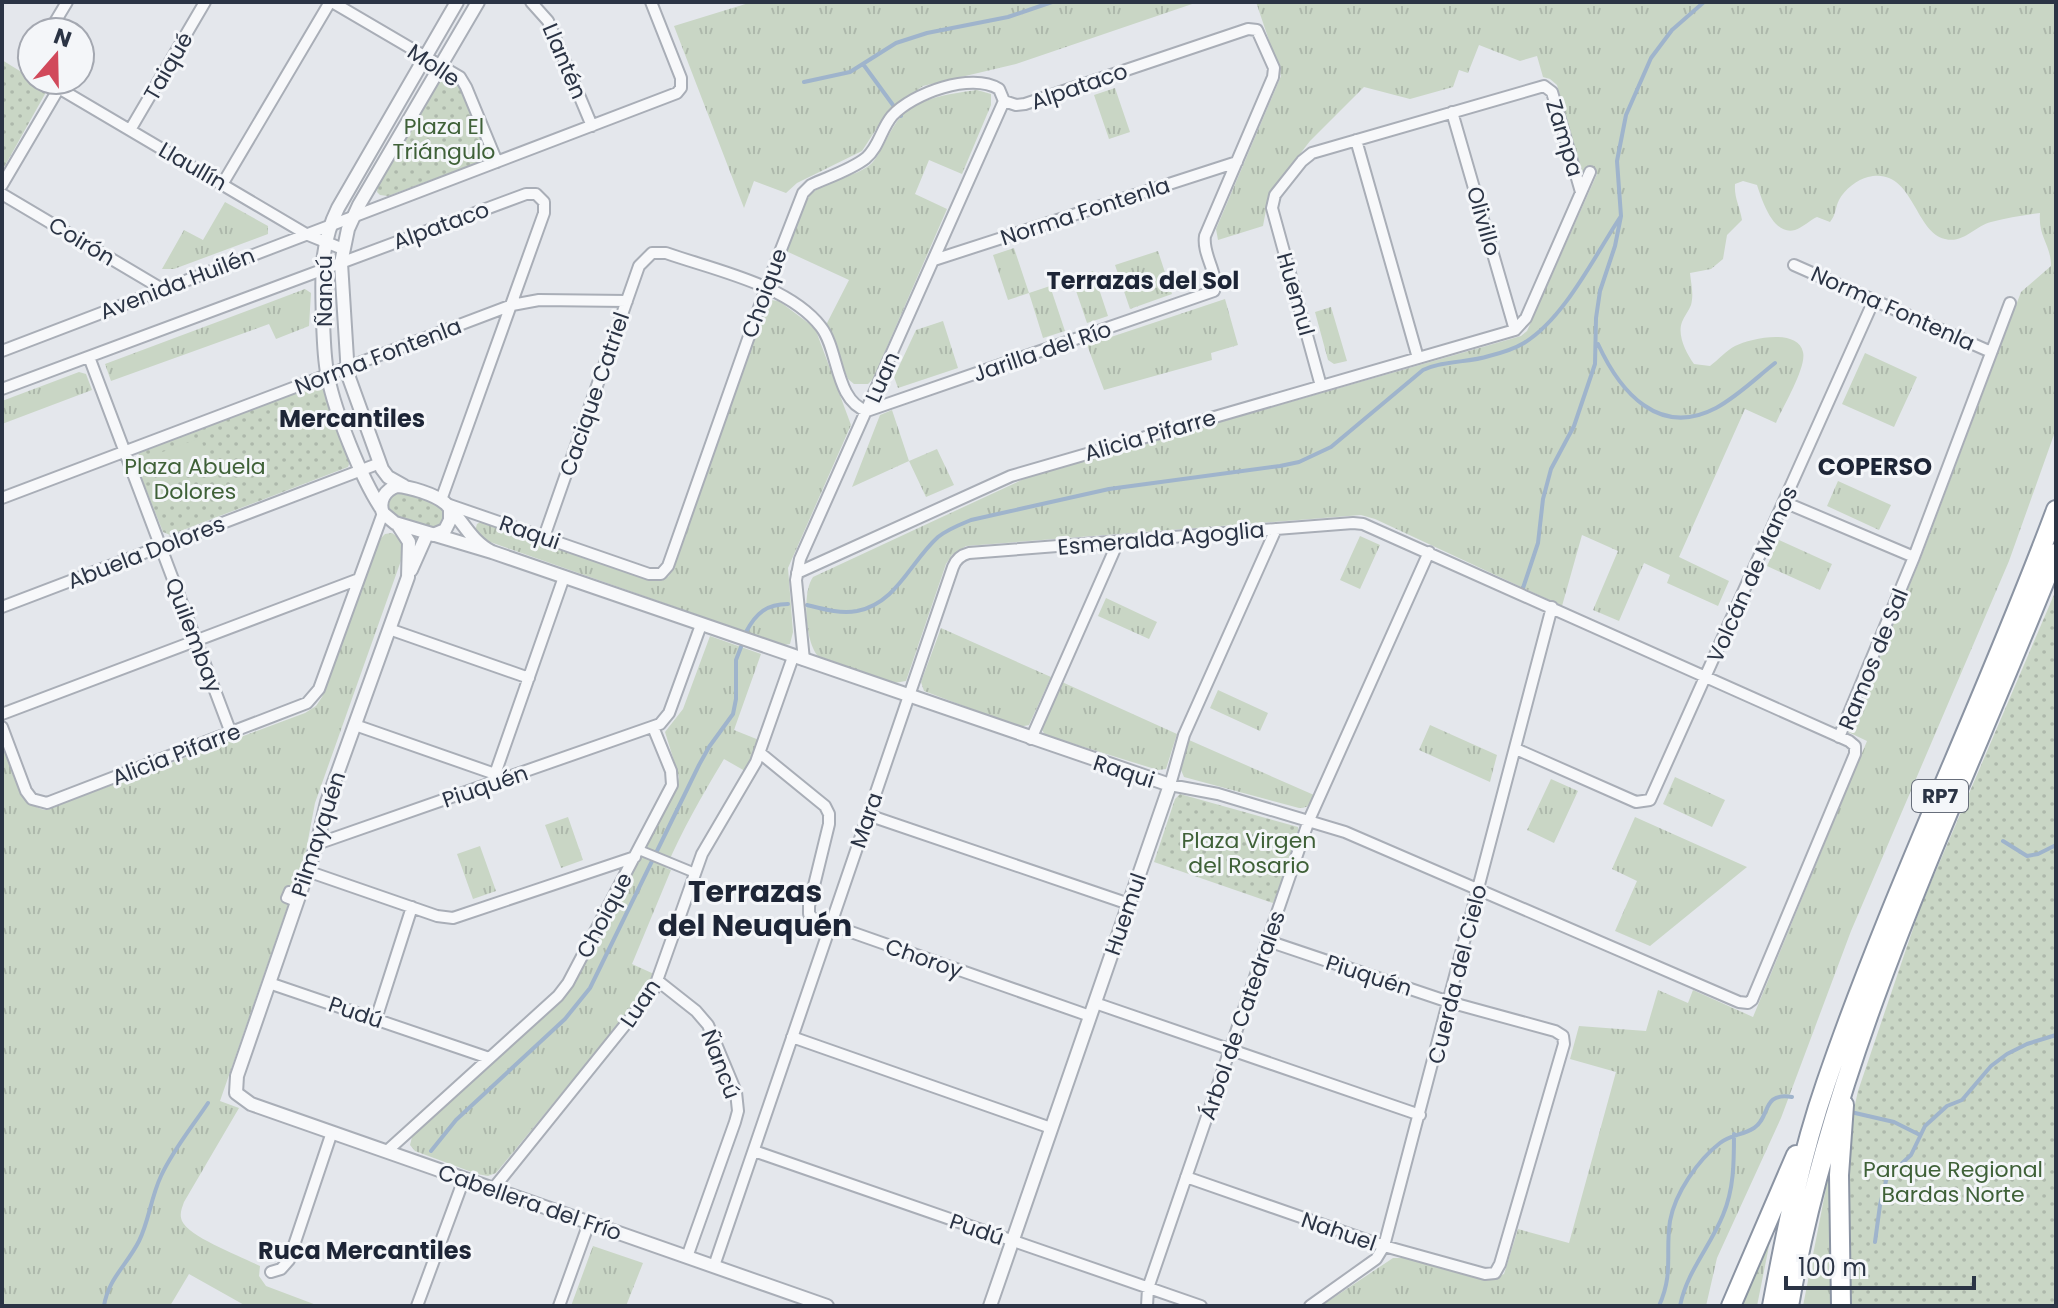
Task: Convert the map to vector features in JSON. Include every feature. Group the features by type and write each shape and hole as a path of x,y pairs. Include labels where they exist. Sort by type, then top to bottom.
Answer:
{"highway":[{"name":"RP7","path":"1772,1306 1799,1176 1826,1082 1887,922 2056,510"},
{"name":"RP7","path":"1789,1306 1811,1198 1848,1068 1902,926 2056,553"},
{"path":"1841,1306 1839,1175 1848,1068"},
{"path":"1731,1306 1826,1082"}],"street":[{"name":"Taiqué","path":"130,130 205,2"},
{"name":"Molle","path":"331,2 460,77 497,162"},
{"path":"223,183 331,2"},
{"name":"Ñancú","path":"382,511 361,470 327,375 321,270 325,242 330,225 457,2"},
{"name":"Ñancú","path":"408,488 388,477 380,463 347,368 341,263 343,249 353,216 478,2"},
{"name":"Llantén","path":"531,2 548,21 592,126"},
{"name":"Alpataco","path":"353,216 673,95 681,88 681,78 651,2"},
{"name":"Alpataco","path":"803,193 811,185 868,156 892,116 922,95 953,86 987,83 999,89 1004,101 1025,104 1248,29 1257,30 1274,68 1273,77 1237,162"},
{"name":"Zampa","path":"1452,112 1547,86 1552,92 1581,192"},
{"path":"2,185 54,96"},
{"name":"Llaullín","path":"73,96 306,234 343,249"},
{"name":"Luan","path":"493,1189 643,1005 658,981 707,844 751,773 799,658 797,573 803,553 1004,101"},
{"path":"1418,358 1356,140 1452,112"},
{"name":"Olivillo","path":"1452,112 1515,330"},
{"name":"Huemul","path":"1321,386 1272,202 1306,156 1356,140"},
{"name":"Norma Fontenla","path":"934,260 1237,162"},
{"name":"Jarilla del Río","path":"867,411 1210,294 1216,289 1216,283 1204,241 1237,162"},
{"path":"1515,330 1526,318 1590,172"},
{"name":"Choique","path":"661,574 668,566 766,288 803,193"},
{"name":"Coirón","path":"2,194 162,289"},
{"name":"Alpataco","path":"341,263 526,194 542,197 544,213 512,305"},
{"name":"Avenida Huilén","path":"2,351 353,216"},
{"name":"Cacique Catriel","path":"544,537 641,262 648,254 666,253 766,288"},
{"name":"Avenida Huilén","path":"2,389 341,263"},
{"name":"Norma Fontenla","path":"1794,265 1991,352"},
{"path":"766,288 785,296 821,326 849,396 857,407 867,411"},
{"name":"Norma Fontenla","path":"2,498 512,305 539,300 627,301"},
{"name":"Volcán de Manos","path":"1516,749 1636,802 1647,802 1654,794 1874,300"},
{"name":"Ramos de Sal","path":"1748,1003 1755,996 1855,754 1855,746 1839,737 1914,557 2010,303"},
{"path":"430,535 445,530 450,520 445,505 512,305"},
{"name":"Alicia Pifarre","path":"797,573 1011,476 1515,330"},
{"name":"Quilembay","path":"89,357 231,733"},
{"name":"Abuela Dolores","path":"2,607 380,463"},
{"path":"2,714 359,579 382,511 382,499 397,486 408,488"},
{"name":"Raqui","path":"408,488 445,505 649,574 661,574"},
{"path":"1784,502 1914,557"},
{"name":"Raqui","path":"445,505 475,541 492,552"},
{"name":"Raqui","path":"382,511 395,523 492,552 1031,739 1170,785 1218,794 1345,832 1739,1002 1748,1003"},
{"name":"Pilmayquén","path":"395,523 409,542 408,577"},
{"name":"Esmeralda Agoglia","path":"959,557 969,553 1363,524 1429,552"},
{"name":"Huemul","path":"990,1306 1170,785 1184,735 1276,529"},
{"name":"Pilmayquén","path":"236,1093 237,1076 317,844 327,802 408,577 430,535"},
{"path":"1031,739 1118,542"},
{"path":"1429,552 1839,737"},
{"name":"Árbol de Catedrales","path":"1147,1306 1148,1288 1309,820 1429,552"},
{"name":"Mara","path":"714,1266 954,563 959,557"},
{"path":"355,725 497,778 564,577"},
{"name":"Alicia Pifarre","path":"2,727 26,791 37,801 52,802 231,733 313,699 359,579"},
{"name":"Cuerda del Cielo","path":"1384,1246 1552,607"},
{"path":"653,727 664,721 669,713 701,625"},
{"path":"389,629 529,678"},
{"name":"Choique","path":"387,1151 564,989 640,853 672,785 671,771 653,727"},
{"name":"Piuquén","path":"317,844 497,778 653,727"},
{"path":"760,753 828,809 829,824 808,910 814,919 830,926"},
{"path":"868,815 1129,904"},
{"path":"307,871 445,918 459,916 640,853 695,873"},
{"path":"376,1019 412,907"},
{"name":"Choroy","path":"830,926 1090,1016"},
{"name":"Piuquén","path":"1268,941 1449,1002 1555,1031 1563,1036 1564,1044 1527,1178 1495,1273"},
{"name":"Ñancú","path":"658,981 696,1011 708,1025 738,1100 735,1122 687,1257"},
{"name":"Pudú","path":"269,983 489,1058"},
{"path":"1095,1003 1420,1115"},
{"path":"792,1037 1051,1128"},
{"name":"Cabellera del Frío","path":"236,1093 251,1104 811,1303 827,1306"},
{"path":"271,1272 281,1269 289,1260 332,1132"},
{"name":"Pudú","path":"754,1151 1201,1306"},
{"name":"Nahuel","path":"1186,1177 1384,1246 1485,1274 1495,1273"},
{"path":"417,1306 464,1179"},
{"path":"559,1306 589,1223"},
{"path":"1310,1306 1376,1259 1384,1246"}],"green space":[{"path":"752,2 1198,2 1016,64 923,86 888,111 862,151 797,183 786,193 754,181 744,208 674,26"},
{"path":"1256,2 2056,2 2056,429 2009,561 1851,931 1781,1118 1717,1258 1706,1306 1321,1306 1393,1258 1405,1258 1490,1280 1504,1274 1518,1229 1569,1243 1616,1072 1570,1059 1579,1026 1646,1031 1658,990 1688,1003 1693,990 1753,1017 1867,741 1848,732 1920,560 2021,292 2051,266 2040,213 1991,222 1958,239 1945,239 1926,225 1895,181 1883,176 1868,177 1844,192 1830,222 1817,217 1798,229 1787,230 1780,228 1770,215 1757,185 1743,181 1735,184 1742,220 1727,235 1723,259 1711,269 1690,273 1692,297 1681,327 1683,344 1694,364 1710,366 1735,346 1752,340 1784,337 1799,345 1803,359 1776,423 1745,409 1679,557 1729,581 1718,606 1667,583 1670,575 1644,563 1619,621 1593,610 1618,551 1582,535 1562,606 1361,515 966,546 952,555 946,564 906,681 894,683 818,656 810,640 806,617 807,594 813,577 1028,477 1521,336 1527,331 1597,174 1585,168 1582,173 1557,85 1543,77 1537,56 1520,61 1479,45 1468,73 1459,70 1453,87 1410,99 1364,87 1310,141 1269,194 1263,226 1218,240 1216,229 1281,76"},
{"path":"2,60 16,69 16,96 44,96 2,171"},
{"name":"Plaza El Triángulo","path":"445,76 462,87 485,156 479,162 388,196 380,195 378,185 440,79"},
{"path":"1115,88 1130,132 1109,139 1094,95"},
{"path":"977,90 991,94 991,105 962,174 929,160 915,194 947,209 873,379 868,384 854,384 848,379 826,325 849,280 786,251 800,211 812,193 872,163 894,126 910,109 931,99"},
{"path":"225,202 268,226 268,234 174,269 162,269 184,230 203,240"},
{"path":"1014,248 1029,293 1008,300 993,255"},
{"path":"1158,251 1172,294 1130,309 1115,265"},
{"path":"1093,271 1108,316 1087,323 1072,279"},
{"path":"1050,286 1065,331 1043,338 1029,293"},
{"path":"305,289 311,293 309,326 276,339 269,324 111,381 105,364"},
{"path":"1225,299 1238,345 1211,353 1212,360 1104,390 1087,345"},
{"path":"770,300 779,301 815,328 851,425 788,568 793,632 790,644 784,645 479,538 475,531 482,521 650,579 661,580 669,576"},
{"path":"1331,307 1347,361 1334,364 1328,360 1315,312"},
{"path":"943,321 958,368 898,388 894,377 916,330"},
{"path":"1865,353 1917,377 1894,427 1842,404"},
{"path":"79,372 86,374 92,390 2,424 2,401"},
{"name":"Plaza Abuela Dolores","path":"316,384 324,389 351,459 348,467 170,535 163,532 136,464 139,453"},
{"path":"892,410 909,461 852,487 880,415"},
{"path":"200,438 212,467 160,487 149,457"},
{"path":"937,449 954,485 926,497 909,461"},
{"path":"1838,481 1891,505 1879,530 1827,506"},
{"path":"399,490 436,503 446,513 437,531 392,518 385,503 393,492"},
{"path":"392,533 403,541 403,555 315,803 305,856 220,1101 239,1108 184,1202 181,1213 182,1221 195,1234 260,1266 259,1276 266,1286 319,1306 246,1306 189,1274 170,1306 2,1306 2,743 21,792 35,806 45,810 305,713 316,706 322,697 379,540 385,534"},
{"path":"1360,536 1380,545 1360,589 1340,580"},
{"path":"1779,540 1832,564 1820,590 1767,566"},
{"name":"Parque Regional Bardas Norte","path":"2056,590 2056,1306 1849,1306 1847,1171 1858,1091 1920,908"},
{"path":"1106,598 1157,622 1149,639 1098,616"},
{"path":"941,628 1051,677 1029,725 1019,727 924,691 921,682"},
{"path":"710,636 761,654 734,730 759,740 745,771 724,759 672,854 666,868 671,870 632,964 654,974 648,988 496,1173 488,1176 477,1174 415,1151 410,1145 413,1133 564,999 675,793 679,777 665,732 683,709"},
{"path":"1062,682 1177,734 1166,769 1158,770 1045,735 1042,730"},
{"path":"1218,690 1268,713 1260,731 1210,708"},
{"path":"1430,725 1497,755 1490,782 1419,750"},
{"path":"1189,740 1314,795 1312,801 1299,808 1184,777 1181,770"},
{"path":"1675,777 1725,800 1712,827 1663,804"},
{"path":"1551,779 1578,791 1554,843 1527,830"},
{"name":"Plaza Virgen del Rosario","path":"1180,794 1298,827 1299,835 1273,903 1154,862 1175,799"},
{"path":"568,817 583,860 561,868 545,825"},
{"path":"1635,817 1747,867 1650,946 1615,931 1637,881 1612,869"},
{"path":"480,846 496,891 473,899 457,854"},
{"path":"1835,1142 1835,1306 1803,1306"},
{"path":"1772,1231 1757,1306 1736,1306"},
{"path":"593,1246 643,1263 626,1306 571,1306"}],"waterway":[{"path":"804,82 850,72 896,43 927,33 1008,17 1052,2"},
{"path":"1523,588 1538,543 1543,499 1551,469 1574,426 1595,364 1600,291 1621,216 1617,161 1626,115 1651,58 1672,30 1704,2"},
{"path":"863,64 901,116"},
{"path":"807,605 844,612 871,607 893,591 938,537 971,520 1109,489 1280,466 1299,462 1331,447 1423,370 1503,352 1539,332 1566,302 1621,216"},
{"path":"1598,344 1630,393 1659,414 1677,417 1695,416 1716,408 1775,363"},
{"path":"746,632 763,611 788,604"},
{"path":"431,1151 456,1120 565,1019 590,988 699,765 733,714 736,660 741,647"},
{"path":"2003,841 2027,856 2056,845"},
{"path":"1875,1242 1887,1177 1911,1155 1925,1126 1947,1106 1962,1100 1991,1066 2007,1054 2056,1035"},
{"path":"1659,1306 1668,1273 1670,1221 1677,1199 1689,1178 1720,1143 1754,1128 1775,1098 1792,1097"},
{"path":"104,1306 109,1288 142,1233 166,1166 208,1103"},
{"path":"1855,1113 1894,1122 1920,1135"},
{"path":"1680,1306 1693,1270 1727,1205 1733,1175 1734,1134"}],"district":[{"name":"Terrazas del Sol","path":"1143,281"},
{"name":"Mercantiles","path":"352,419"},
{"name":"COPERSO","path":"1875,467"},
{"name":"Terrazas del Neuquén","path":"755,909"},
{"name":"Ruca Mercantiles","path":"365,1251"}]}
